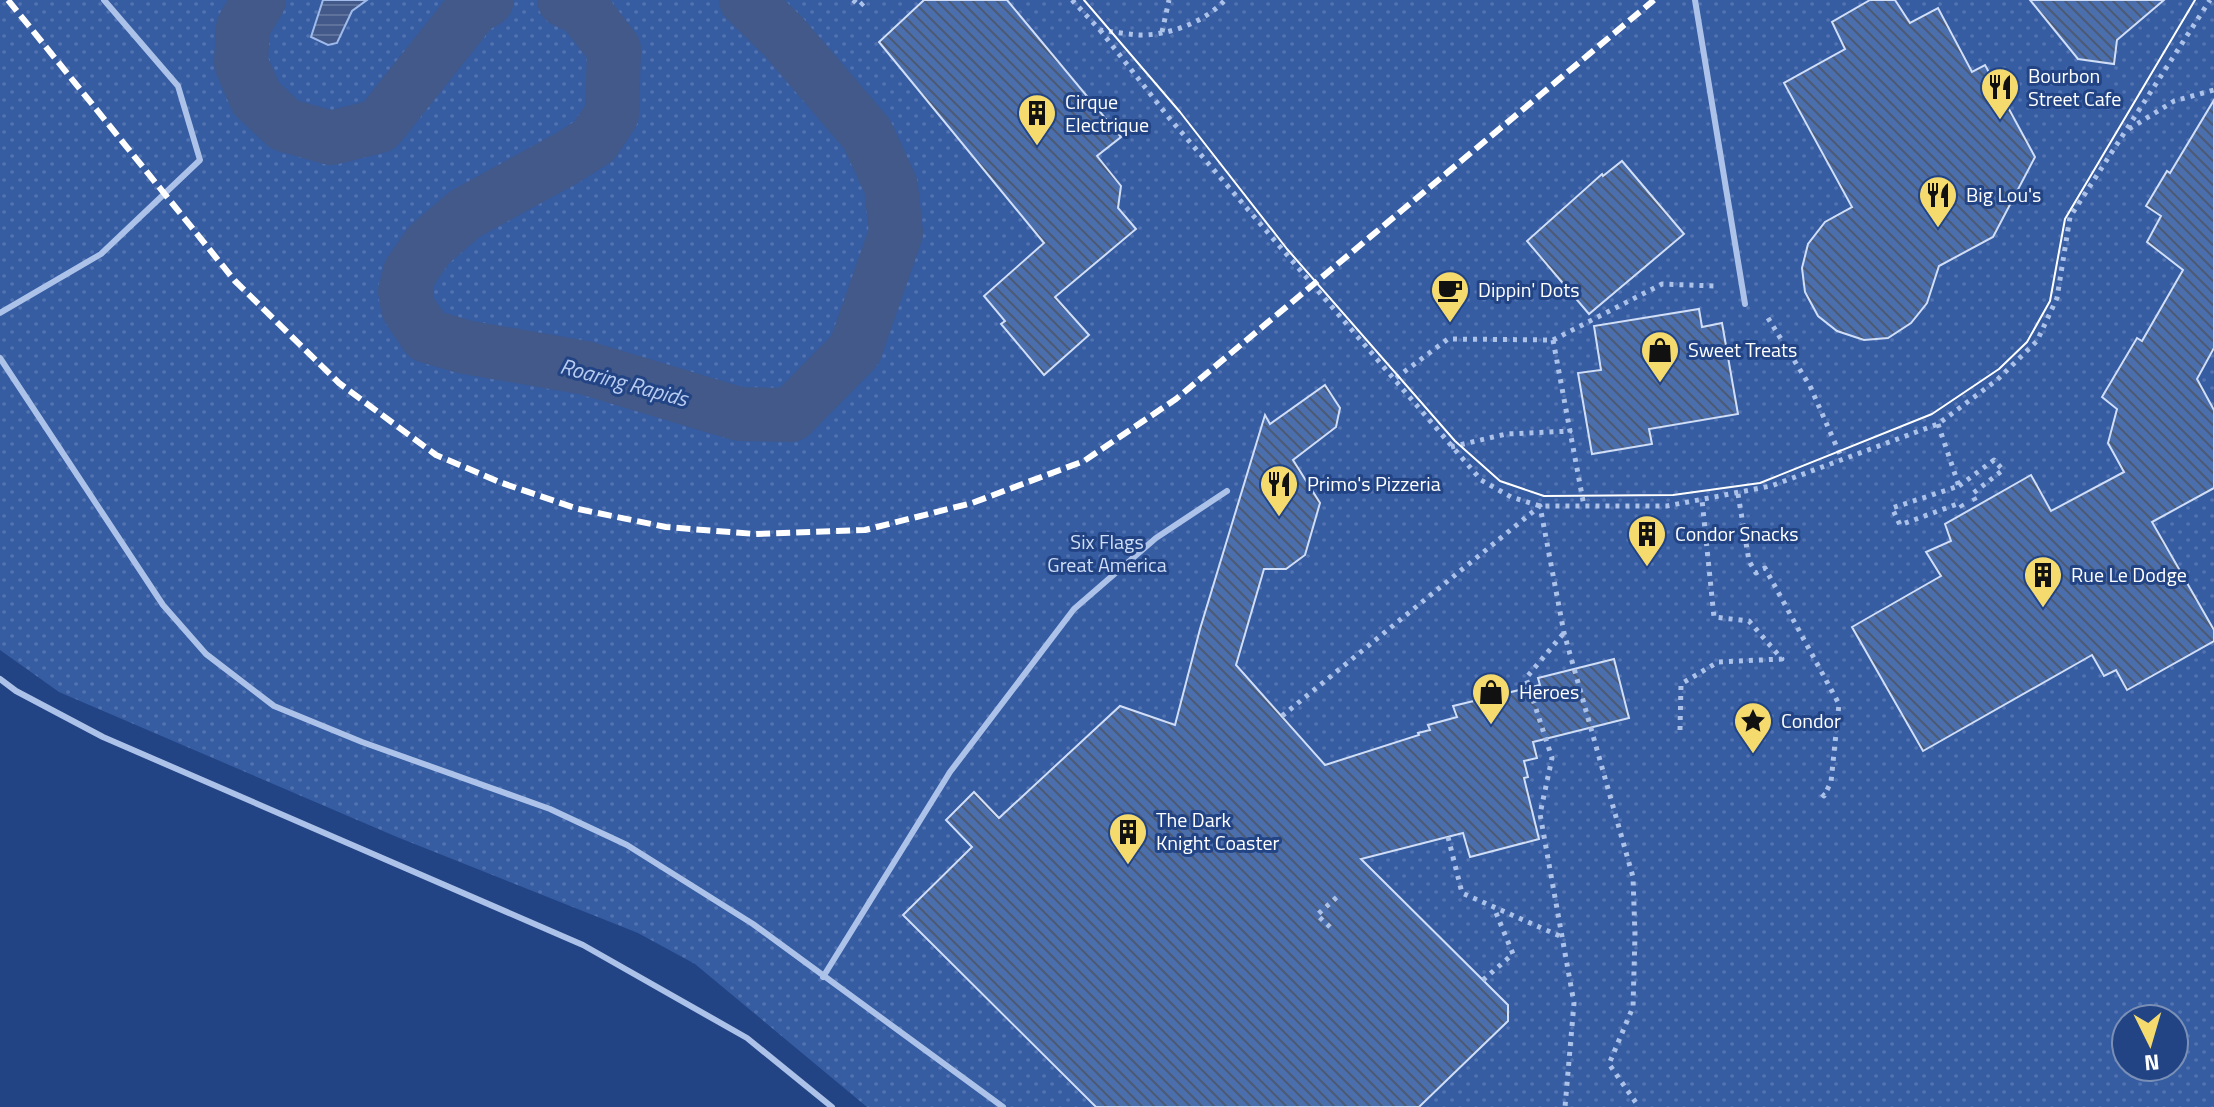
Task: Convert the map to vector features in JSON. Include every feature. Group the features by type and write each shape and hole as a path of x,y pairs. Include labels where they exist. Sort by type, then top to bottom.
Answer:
{"lane":[{"path":"0,313 101,254 200,160 178,86 104,0"},
{"path":"1695,0 1745,304"},
{"path":"0,358 163,605 206,654 274,706 362,742 550,809 627,845 753,924 1003,1107"},
{"path":"823,977 950,772 1074,609 1156,538 1227,491"},
{"path":"0,679 16,691 103,737 583,945 747,1038 832,1107"}],"path":[{"path":"853,0 860,6 866,0"},
{"path":"1072,0 1100,30 1170,119 1481,480 1511,497 1540,506 1667,506 1771,486 1938,424 1997,380 2037,341 2057,298 2070,217 2210,0"},
{"path":"1100,30 1141,35 1181,28 1217,9 1225,0"},
{"path":"1162,32 1168,1"},
{"path":"2124,133 2174,101 2214,90"},
{"path":"1396,378 1448,339 1553,340 1662,284 1716,286 1768,318 1810,386 1842,459"},
{"path":"1553,340 1584,506"},
{"path":"1938,424 1959,486"},
{"path":"1451,447 1506,434 1572,431"},
{"path":"1966,513 1960,503 1900,525 1892,508 1959,486 1994,460 2003,470 1972,494 1978,506"},
{"path":"1738,494 1749,561 1756,573 1765,568 1839,704 1831,782 1824,796 1819,791"},
{"path":"1680,730 1681,684 1718,662 1782,659 1749,621 1714,617 1702,500"},
{"path":"1540,506 1564,633 1633,877 1633,1007 1609,1064 1639,1107"},
{"path":"1282,716 1540,506"},
{"path":"1564,633 1526,678 1552,758 1540,814 1574,1003 1565,1107"},
{"path":"1448,837 1462,893 1563,938"},
{"path":"1330,927 1317,915 1338,896"},
{"path":"1483,980 1513,954 1494,908"}],"green space":[{"name":"Six Flags Great America","path":"0,0 2214,0 2214,1107 867,1107 695,964 638,933 397,837 59,692 0,650"}],"shaded area":[{"path":"323,0 367,0 352,11 337,43 328,45 311,37"}],"building":[{"name":"Cirque Electrique","path":"924,0 1007,0 1121,137 1097,156 1121,186 1118,208 1136,229 1055,297 1089,335 1044,375 1001,324 1005,321 984,296 1044,243 879,42"},
{"path":"1870,0 1895,0 1910,23 1938,8 1972,72 1985,65 2035,157 1993,237 1939,266 1927,303 1911,323 1888,338 1864,340 1837,331 1818,316 1805,292 1802,268 1808,244 1825,222 1852,207 1784,83 1845,49 1832,22"},
{"path":"2030,0 2164,0 2117,40 2114,64 2078,59"},
{"name":"Rue Le Dodge","path":"2214,100 2214,348 2197,379 2214,410 2214,488 2152,522 2214,630 2214,641 2127,690 2116,670 2104,676 2092,655 1923,751 1852,627 1941,576 1926,552 1951,541 1945,524 2031,475 2051,511 2124,472 2108,443 2117,409 2102,397 2137,338 2142,341 2183,270 2147,242 2161,216 2146,206"},
{"path":"1622,161 1684,234 1589,314 1527,241 1602,174"},
{"path":"1699,309 1702,327 1722,323 1738,414 1649,429 1652,444 1592,454 1578,373 1601,370 1594,326"},
{"name":"The Dark Knight Coaster","path":"1325,385 1340,408 1336,427 1293,460 1320,503 1305,555 1286,569 1264,569 1236,665 1325,765 1430,730 1428,725 1457,717 1453,706 1540,685 1538,678 1614,659 1629,718 1533,742 1537,758 1524,761 1528,777 1524,778 1539,839 1470,857 1463,833 1361,859 1508,1005 1508,1021 1419,1107 1096,1107 903,915 972,847 946,820 974,792 999,818 1120,706 1175,725 1200,629 1265,415 1270,424"}],"waterway":[{"name":"Roaring Rapids","path":"259,0 243,27 241,63 256,98 285,125 331,138 379,126 473,8 487,0"},
{"name":"Roaring Rapids","path":"564,0 583,9 614,49 612,114 594,141 465,214 429,245 410,272 405,291 408,308 427,336 465,347 586,368 739,414 791,415 855,350 896,233 891,186 867,134 783,36 746,0"}],"tram line":[{"path":"1084,0 1180,112 1287,249 1455,441 1500,481 1544,496 1673,495 1760,483 1932,414 1999,369 2027,342 2050,301 2065,219 2195,0"}],"railway":[{"path":"8,0 235,281 339,383 436,455 502,483 578,509 666,527 755,534 865,530 972,503 1084,461 1176,399 1654,0"}],"place":[{"name":"Bourbon Street Cafe","path":"2000,121"},
{"name":"Cirque Electrique","path":"1037,147"},
{"name":"Big Lou's","path":"1938,229"},
{"name":"Dippin' Dots","path":"1450,324"},
{"name":"Sweet Treats","path":"1660,384"},
{"name":"Primo's Pizzeria","path":"1279,518"},
{"name":"Condor Snacks","path":"1647,568"},
{"name":"Rue Le Dodge","path":"2043,609"},
{"name":"Heroes","path":"1491,726"},
{"name":"Condor","path":"1753,755"},
{"name":"The Dark Knight Coaster","path":"1128,866"}]}
